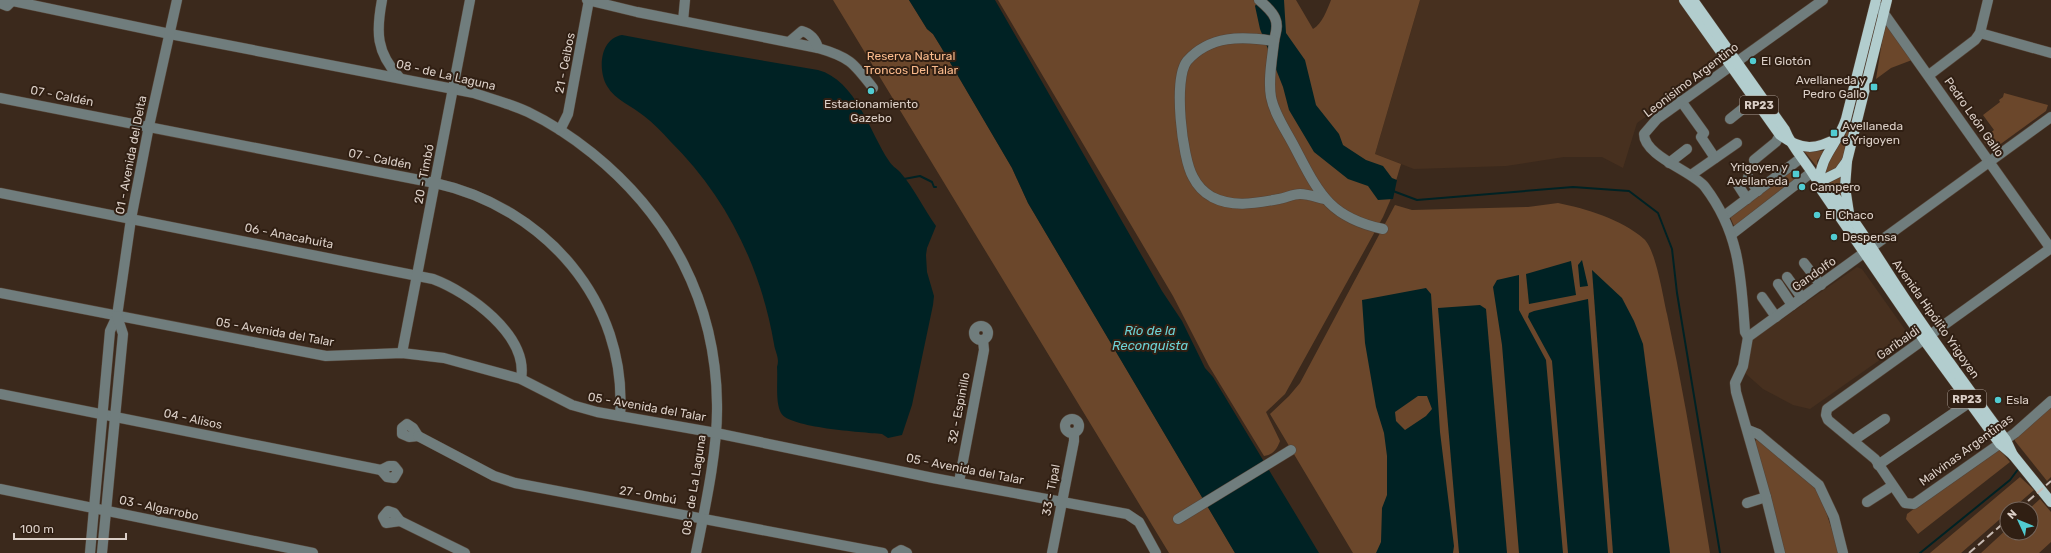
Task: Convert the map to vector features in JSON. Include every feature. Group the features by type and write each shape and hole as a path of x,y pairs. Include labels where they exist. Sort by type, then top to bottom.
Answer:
{"main road":[{"name":"Avenida Hipólito Yrigoyen","path":"1684,0 1786,130 1790,142 1819,182 1822,191 1867,250 1970,402 2003,442"},
{"name":"Avenida Hipólito Yrigoyen","path":"1693,0 1734,63 1755,99 1780,135 1790,142"},
{"path":"1851,218 1846,203 1845,186 1847,161 1887,0"},
{"path":"1847,161 1835,175 1819,182 1819,172 1825,156 1839,137 1846,119 1875,1"},
{"path":"1790,142 1804,147 1815,147 1827,144 1839,137"},
{"name":"Avenida Hipólito Yrigoyen","path":"1819,182 1828,187 1851,218 1867,250"},
{"name":"Avenida Hipólito Yrigoyen","path":"1927,338 2024,470 2051,502"}],"street":[{"name":"08 - de La Laguna","path":"13,0 170,34 399,77 494,99 528,112 560,130 605,164 638,195 667,235 687,271 703,312 713,349 716,383 716,433 696,553"},
{"path":"0,3 7,6 13,0"},
{"name":"01 - Avenida del Delta","path":"90,553 110,331 116,316 131,220 149,126 178,0"},
{"path":"382,0 378,21 378,40 385,59 399,77"},
{"name":"20 - Timbó","path":"402,353 470,0"},
{"path":"589,0 682,21 818,48 845,57 852,62 872,88"},
{"name":"21 - Ceibos","path":"560,130 568,114 589,0"},
{"path":"682,21 685,0"},
{"path":"1259,0 1275,17 1278,26 1274,41 1270,84 1271,97 1277,114 1324,199 1337,210 1364,225 1383,229"},
{"name":"Leonisimo Argentino","path":"1748,337 1745,332 1740,274 1732,234 1724,216 1702,184 1669,163 1646,143 1644,134 1657,119 1681,101 1823,0"},
{"path":"1929,75 1975,40 1980,34 1988,0"},
{"name":"Pedro León Gallo","path":"1875,1 2051,248"},
{"path":"1980,34 2051,53"},
{"path":"1274,41 1253,37 1216,40 1199,50 1186,62 1181,76 1180,124 1192,176 1200,188 1210,196 1226,204 1244,204 1299,194 1324,199"},
{"name":"07 - Caldén","path":"0,98 435,183 468,191 507,210 556,247 573,266 598,304 613,345 620,382 620,416"},
{"path":"1730,119 1755,99"},
{"path":"1681,101 1704,133 1702,137 1715,158"},
{"name":"Gandolfo","path":"1748,337 2051,117"},
{"path":"1754,160 1776,142 1780,135"},
{"path":"1691,175 1737,143"},
{"path":"1669,163 1687,149"},
{"path":"1724,216 1801,158"},
{"path":"1732,234 1812,172"},
{"path":"1748,177 1758,191"},
{"path":"1738,185 1747,199"},
{"name":"06 - Anacahuita","path":"0,193 131,220 417,275 446,284 460,291 494,317 512,342 518,355 522,371 521,379"},
{"name":"Garibaldi","path":"1854,440 1828,420 1826,415 1827,409 2051,248"},
{"path":"1804,263 1820,285"},
{"path":"1787,277 1802,298"},
{"path":"1778,284 1792,305"},
{"name":"05 - Avenida del Talar","path":"0,293 326,356 402,353 444,358 521,379 579,407 1127,514 1134,517 1143,529 1156,553"},
{"path":"1762,297 1776,317"},
{"name":"01 - Avenida del Delta","path":"102,553 123,334 116,316"},
{"path":"1748,337 1743,366 1735,383 1736,392 1748,430 1780,553"},
{"name":"32 - Espinillo","path":"959,482 984,350 983,340"},
{"name":"04 - Alisos","path":"0,394 381,470"},
{"name":"Malvinas Argentinas","path":"1892,486 1904,502 1914,504 2003,442 2051,401"},
{"path":"1878,465 1970,402"},
{"path":"1867,502 1892,486 1875,459 1854,440 1885,419"},
{"path":"1748,430 1758,434 1819,485 1834,517 1843,553"},
{"name":"33 - Tipal","path":"1052,553 1074,441 1074,433"},
{"name":"27 - Ombú","path":"418,436 506,481 562,493 703,518 883,553"},
{"path":"1178,518 1291,450"},
{"name":"03 - Algarrobo","path":"0,489 313,553"},
{"path":"1747,503 1766,497"},
{"path":"400,521 465,553"},
{"path":"896,553 901,550 907,553"}],"shaded area":[{"path":"1420,0 1679,0 1724,62 1637,123 1623,168 1602,157 1564,157 1506,166 1414,169 1375,154"},
{"path":"1857,267 1862,269 1911,338 1810,409 1793,405 1763,389 1745,373 1748,355 1753,339"}],"green space":[{"name":"Reserva Natural Troncos Del Talar","path":"833,0 909,0 927,29 933,34 941,47 1012,168 1028,203 1235,553 1169,553"},
{"path":"998,0 1296,0 1313,29 1322,20 1331,0 1420,0 1375,154 1401,164 1390,201 1383,217 1285,394 1266,412 1280,441 1272,453 1264,456 1209,366 1173,296"},
{"path":"1887,26 1912,60 1891,68 1876,79 1884,29"},
{"path":"2004,93 2048,105 2046,111 1991,151 1982,139 1994,130 1983,115 2000,102 1999,100 2003,97"},
{"path":"1850,124 1843,159 1836,169 1823,175 1834,148 1845,136"},
{"path":"1804,151 1825,151 1817,161 1818,168"},
{"path":"1792,169 1800,177 1735,228 1730,217"},
{"path":"1842,174 1843,205 1828,184"},
{"path":"1558,203 1580,208 1614,220 1644,239 1652,253 1661,286 1679,373 1710,553 1353,553 1270,414 1300,383 1395,205 1412,210 1528,207"},
{"path":"2051,405 2051,477 2047,481 2015,441 2015,439"},
{"path":"1757,439 1810,480 1821,497 1838,548 1837,553 1783,553 1755,442"},
{"path":"2000,450 2010,462 1918,534 1906,519 1907,514 1989,453"},
{"path":"2020,477 2034,490 2021,501 1999,501 1999,520 1961,553 1930,553"},
{"path":"2040,499 2051,512 2051,542 2039,553 1981,553 1999,536 1999,541 2039,541 2038,501"}],"water":[{"name":"Río de la Reconquista","path":"909,0 995,0 1162,291 1182,321 1205,368 1213,377 1319,553 1235,553 1028,203 1012,168 941,47 933,34 927,29"},
{"path":"1259,0 1284,0 1286,33 1305,60 1316,105 1339,134 1343,145 1366,160 1383,166 1392,178 1397,180 1393,199 1378,200 1368,186 1348,179 1314,152 1289,110 1283,87 1260,29 1255,6"},
{"path":"622,35 818,70 831,76 842,84 852,96 861,109 889,161 910,185 936,226 927,248 926,255 927,272 934,296 933,305 912,405 902,435 888,438 882,434 811,426 787,418 781,413 777,397 778,358 768,315 750,260 738,234 708,185 690,162 651,122 614,95 604,80 602,72 602,56 609,43 614,38"},
{"path":"1582,260 1588,286 1580,287 1578,265"},
{"path":"1571,261 1576,295 1529,304 1526,274"},
{"path":"1592,270 1622,298 1634,321 1643,344 1670,553 1613,553"},
{"path":"1519,275 1519,310 1546,360 1563,553 1519,553 1502,345 1493,287 1497,280"},
{"path":"1426,288 1431,294 1440,432 1454,546 1453,553 1376,553 1381,542 1382,508 1387,495 1387,456 1384,433 1376,407 1365,343 1362,300","holes":["1418,396 1427,396 1432,409 1426,416 1405,430 1396,421 1395,412"]},
{"path":"1588,299 1608,553 1568,553 1552,361 1528,317 1529,313 1534,311"},
{"path":"1480,305 1486,309 1507,553 1459,553 1438,308"}],"waterway":[{"path":"904,179 920,176 932,182 934,187 936,187"},
{"path":"1393,191 1417,200 1573,187 1629,191 1658,213 1672,249 1677,293 1720,553"},
{"path":"1920,553 2010,480 2019,468"}],"railway":[{"path":"2028,501 2051,481"},
{"path":"1969,553 1999,527"}],"place":[{"name":"El Glotón","path":"1753,61"},
{"name":"Avellaneda y Pedro Gallo","path":"1874,87"},
{"name":"Estacionamiento Gazebo","path":"871,91"},
{"name":"Avellaneda e Yrigoyen","path":"1834,133"},
{"name":"Yrigoyen y Avellaneda","path":"1796,174"},
{"name":"Campero","path":"1802,187"},
{"name":"El Chaco","path":"1817,215"},
{"name":"Despensa","path":"1834,237"},
{"name":"Esla","path":"1998,400"}]}
